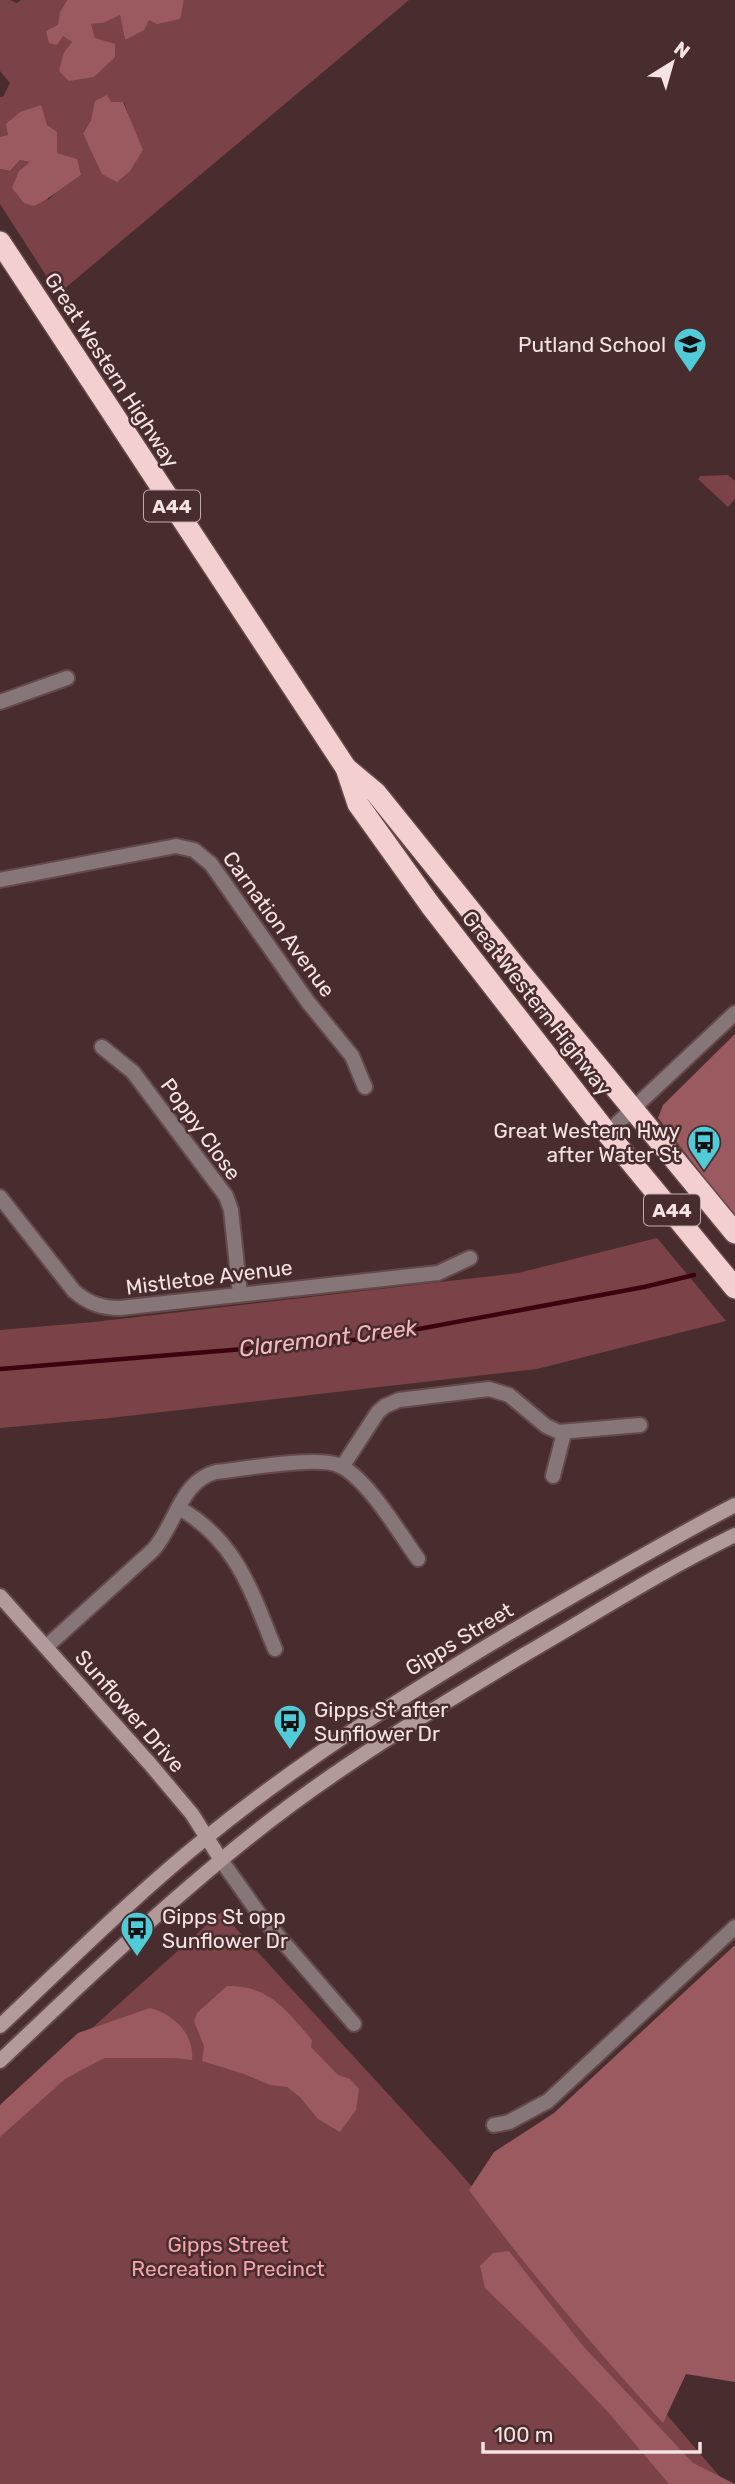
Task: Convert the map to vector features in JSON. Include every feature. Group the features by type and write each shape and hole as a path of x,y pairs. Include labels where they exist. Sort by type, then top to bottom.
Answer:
{"highway":[{"name":"Great Western Highway","path":"0,243 346,768 358,804 398,861 607,1133 735,1288"},
{"name":"Great Western Highway","path":"346,768 376,793 735,1233"}],"main road":[{"name":"Gipps Street","path":"0,2026 174,1864 376,1713 593,1583 735,1505"},
{"path":"0,2061 254,1833 393,1735 607,1606 735,1535"},
{"name":"Sunflower Drive","path":"0,1596 192,1814 221,1860"}],"street":[{"path":"0,702 67,678"},
{"name":"Carnation Avenue","path":"0,880 176,846 194,850 211,864 308,1002 352,1056 365,1087"},
{"path":"607,1133 735,1013"},
{"name":"Poppy Close","path":"102,1047 133,1072 223,1191 231,1210 240,1294"},
{"name":"Mistletoe Avenue","path":"0,1197 74,1291 93,1304 120,1308 438,1273 470,1258"},
{"path":"342,1467 378,1412 399,1400 481,1389 497,1390 514,1399 546,1426 564,1433 640,1425"},
{"path":"553,1476 564,1433"},
{"path":"46,1647 153,1550 192,1485 203,1476 216,1472 315,1462 342,1467 364,1485 418,1559"},
{"path":"179,1508 204,1524 240,1566 275,1649"},
{"path":"221,1860 260,1915 354,2024"},
{"path":"494,2125 509,2122 548,2101 735,1927"}],"green space":[{"path":"0,0 17,3 21,0 67,0 59,23 63,33 72,42 64,52 95,38 90,24 103,23 120,14 125,40 149,19 179,19 184,0 409,0 58,294 0,204 0,169 10,171 20,160 31,162 48,200 81,175 57,153 8,135 0,137 0,97 3,97 10,83 0,71","holes":["124,102 131,124 89,146 83,135 91,120"]},
{"path":"728,475 735,481 735,499 728,507 698,479 700,476"},
{"path":"657,1238 726,1321 537,1369 0,1428 0,1330 94,1322 518,1273"},
{"name":"Gipps Street Recreation Precinct","path":"221,1912 455,2167 726,2484 0,2484 0,2111"}],"shaded area":[{"path":"67,0 184,0 180,19 157,24 149,20 144,30 125,40 120,15 103,23 91,24 95,38 115,44 115,57 94,77 69,81 59,71 64,52 72,42 63,36 57,45 49,43 46,31 58,25 60,12"},
{"path":"107,95 111,102 123,102 143,150 130,171 117,182 102,174 83,134 91,120 95,101"},
{"path":"41,105 47,125 57,132 57,153 77,159 81,175 34,206 24,203 12,188 19,171 30,162 20,160 10,171 0,169 0,137 8,135 6,124 20,112"},
{"path":"735,1034 735,1217 658,1118 663,1105"},
{"path":"735,1945 735,2382 686,2374 663,2423 563,2309 469,2190 494,2152 554,2113"},
{"path":"227,1986 254,1990 276,2002 312,2040 311,2047 338,2075 350,2079 359,2089 356,2110 340,2132 318,2119 300,2097 287,2087 270,2085 202,2061 204,2046 194,2021 197,2013"},
{"path":"150,2008 167,2015 181,2027 190,2042 192,2060 104,2058 65,2079 0,2137 0,2105 78,2033"},
{"path":"509,2251 583,2346 693,2463 735,2484 669,2484 608,2412 485,2288 480,2266 493,2253"}],"waterway":[{"name":"Claremont Creek","path":"0,1369 365,1339 644,1287 694,1275"}],"place":[{"name":"Putland School","path":"690,374"},
{"name":"Great Western Hwy after Water St","path":"704,1172"},
{"name":"Gipps St after Sunflower Dr","path":"290,1751"},
{"name":"Gipps St opp Sunflower Dr","path":"137,1958"}]}
